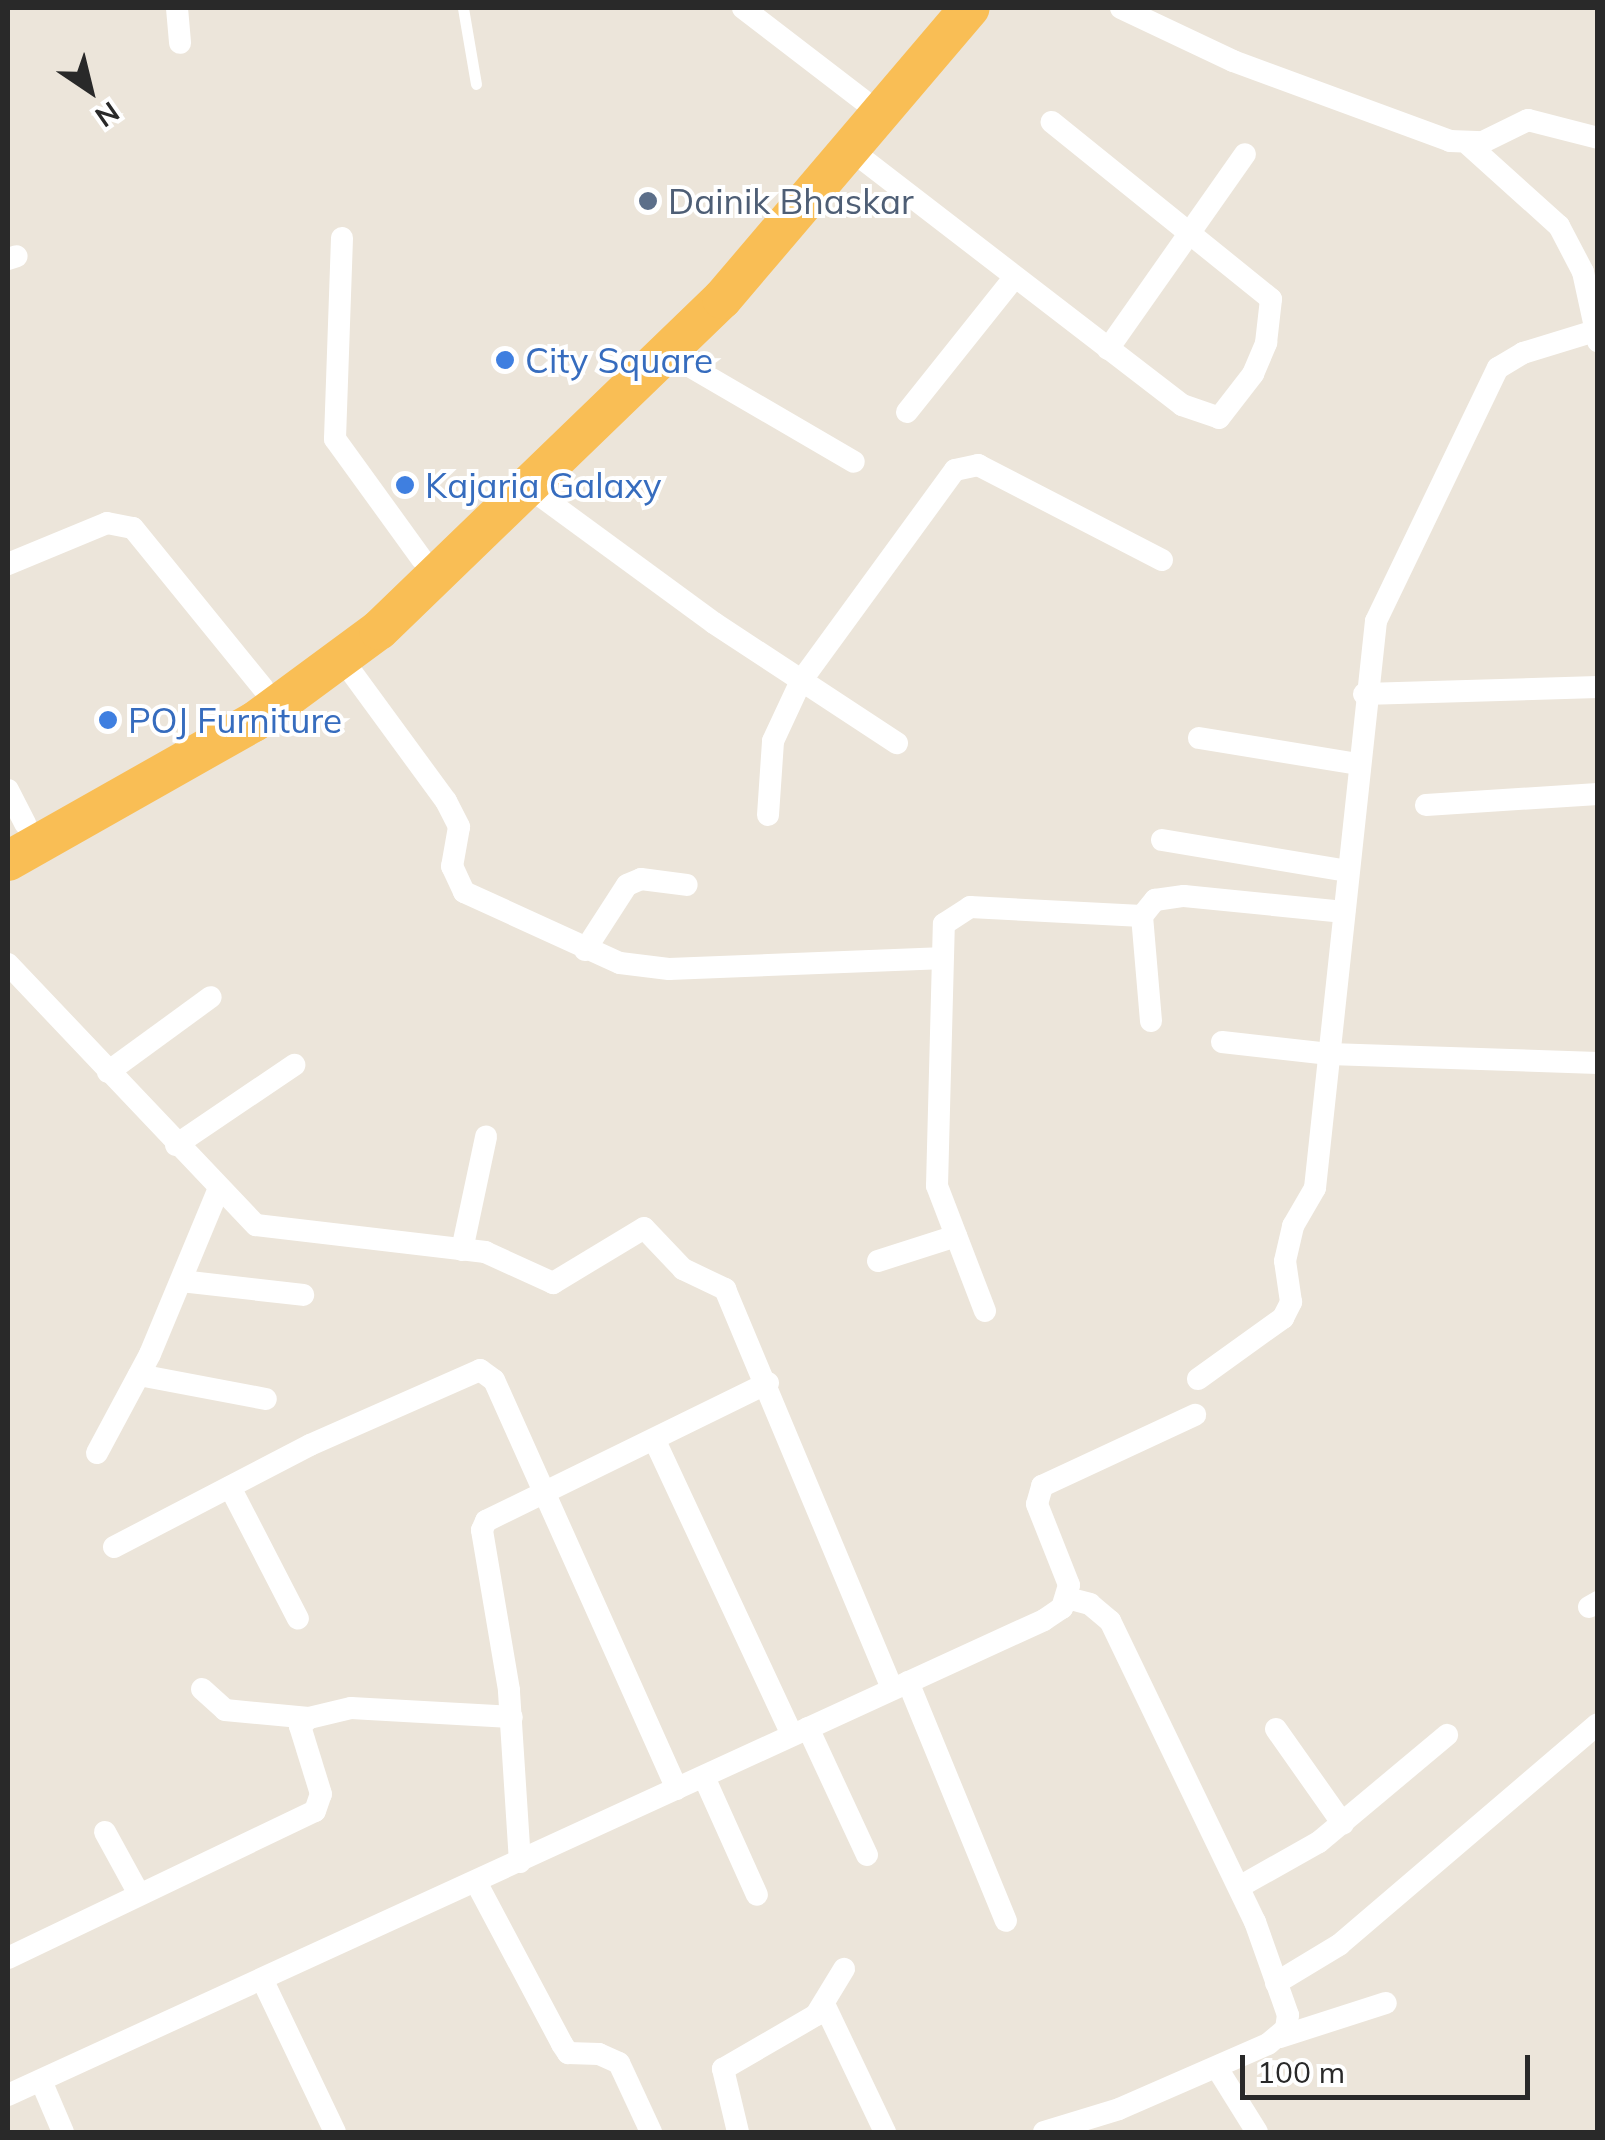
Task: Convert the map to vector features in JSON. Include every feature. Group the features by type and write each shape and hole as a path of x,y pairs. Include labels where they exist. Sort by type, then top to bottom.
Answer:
{"highway":[{"path":"13,816 263,688 421,558 682,305 940,8"},
{"path":"8,861 254,722 342,659 667,353 768,248 970,8"}],"street":[{"path":"177,8 180,42"},
{"path":"743,8 862,100"},
{"path":"1121,8 1233,61 1469,145 1559,226 1583,272 1596,336 1523,352 1498,368 1376,621 1364,694 1315,1188 1287,1246 1288,1313 1198,1379"},
{"path":"1469,145 1528,120 1598,138"},
{"path":"851,150 1108,349 1208,419 1219,418 1238,400 1266,344 1270,299 1052,122"},
{"path":"1108,349 1193,234 1245,154"},
{"path":"342,238 334,439 421,558"},
{"path":"907,412 1014,278"},
{"path":"667,353 854,462"},
{"path":"768,815 773,740 800,681 938,487 964,465 978,465 1162,560"},
{"path":"527,486 800,681 897,743"},
{"path":"8,564 107,523 133,528 263,688"},
{"path":"342,659 446,801 459,826 452,866 464,892 620,963 670,969 939,958"},
{"path":"1364,694 1598,687"},
{"path":"1199,738 1358,764"},
{"path":"1426,805 1598,794"},
{"path":"1162,840 1348,871"},
{"path":"585,950 627,885 641,879 687,885"},
{"path":"1151,1021 1142,916 1155,900 1184,896 1344,912"},
{"path":"985,1311 956,1236 935,1164 939,958 944,924 970,907 1142,916"},
{"path":"8,964 218,1191 256,1225 502,1256 552,1283 633,1229 650,1229 683,1269 725,1289 1006,1921"},
{"path":"108,1072 211,997"},
{"path":"1222,1042 1329,1054 1598,1063"},
{"path":"176,1145 294,1064"},
{"path":"462,1250 486,1138"},
{"path":"97,1453 139,1375 218,1191"},
{"path":"878,1262 956,1236"},
{"path":"181,1280 303,1295"},
{"path":"114,1546 480,1370 494,1380 678,1789"},
{"path":"139,1375 266,1399"},
{"path":"520,1862 512,1716 482,1530 498,1513 544,1495 768,1384"},
{"path":"1068,1598 1037,1504 1042,1486 1194,1415"},
{"path":"655,1441 800,1732 867,1855"},
{"path":"230,1487 298,1619"},
{"path":"8,2095 1044,1620 1068,1598"},
{"path":"1068,1598 1090,1604 1110,1620 1238,1886 1288,2015 1280,2037"},
{"path":"202,1689 225,1710 309,1718 351,1708 512,1716"},
{"path":"8,1958 315,1811 321,1794 300,1726 309,1718"},
{"path":"1276,1983 1338,1945 1598,1724"},
{"path":"1276,1729 1343,1824"},
{"path":"1238,1886 1343,1824 1446,1735"},
{"path":"704,1776 757,1896"},
{"path":"106,1832 139,1894"},
{"path":"476,1882 562,2044 576,2056 599,2054 619,2062 651,2132"},
{"path":"738,2132 724,2068 804,2024 824,2004 844,1969"},
{"path":"262,1981 335,2132"},
{"path":"824,2004 885,2132"},
{"path":"1044,2132 1217,2068 1280,2037 1386,2004"},
{"path":"1217,2068 1257,2132"},
{"path":"42,2082 63,2132"}],"lane":[{"path":"463,8 476,84"}],"place":[{"name":"Dainik Bhaskar","path":"648,201"},
{"name":"City Square","path":"505,360"},
{"name":"Kajaria Galaxy","path":"405,485"},
{"name":"POJ Furniture","path":"108,720"}]}
